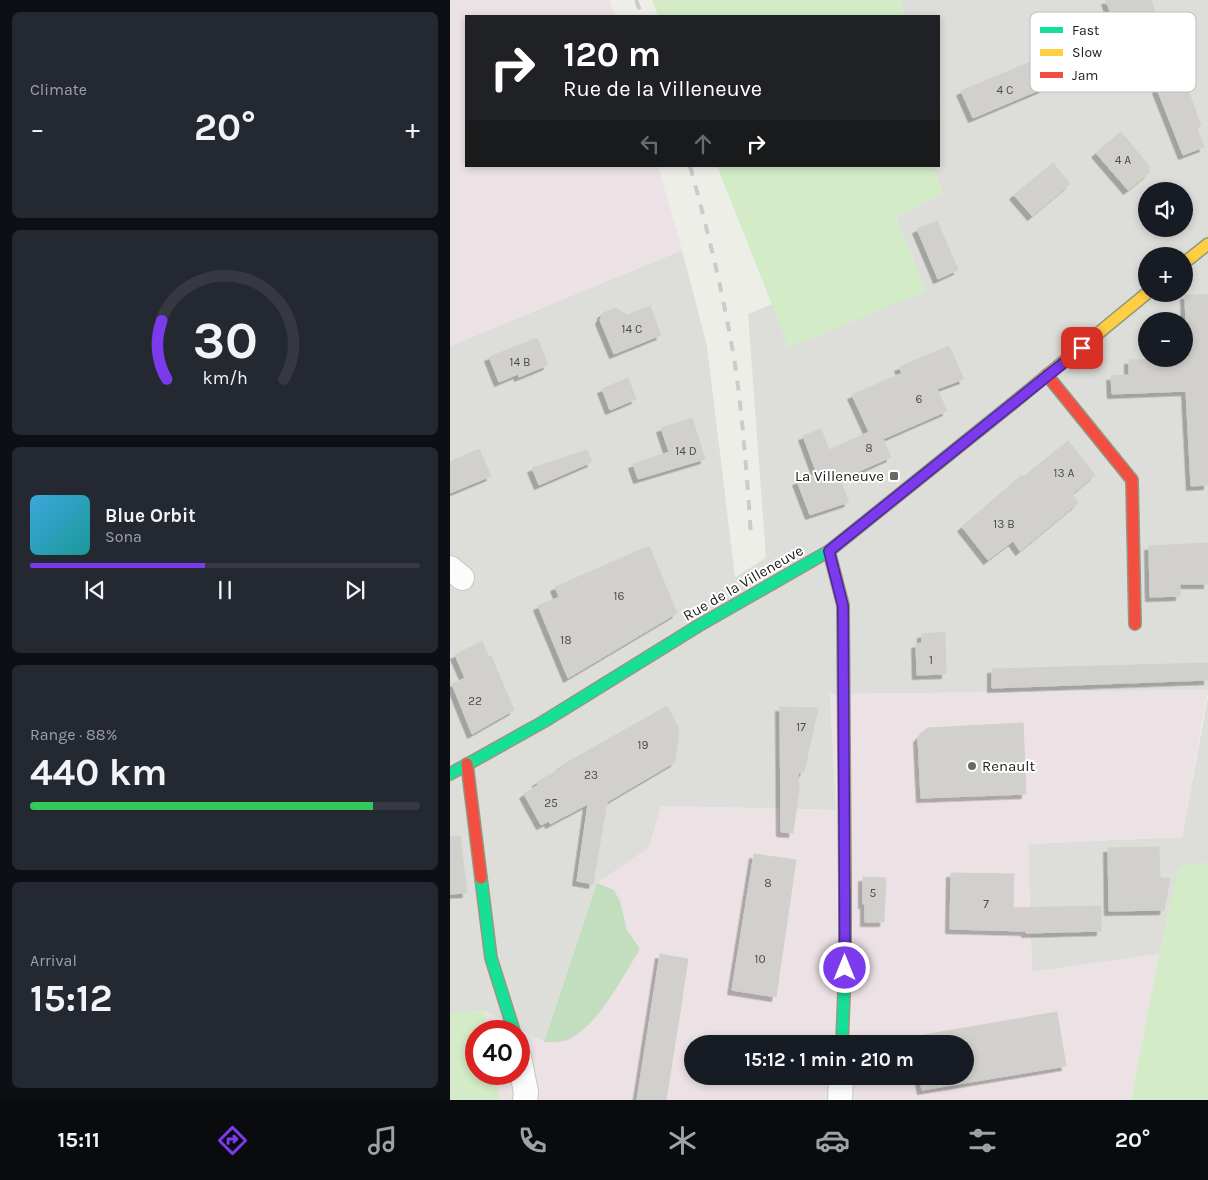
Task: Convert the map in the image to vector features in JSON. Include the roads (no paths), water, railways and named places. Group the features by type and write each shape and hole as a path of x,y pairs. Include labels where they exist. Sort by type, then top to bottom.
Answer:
{"street":[{"path":"1193,256 1208,244"},
{"name":"Rue de la Villeneuve","path":"450,774 543,722 698,626 829,551 1138,301"},
{"path":"1047,375 1132,480 1135,624"},
{"path":"829,551 843,606 845,968 842,1035"},
{"path":"467,764 491,958 511,1020"},
{"path":"525,1085 525,1100"},
{"path":"840,1100 841,1085"}],"railway":[{"path":"636,0 642,15"},
{"path":"690,167 715,264 735,364 743,427 751,535"}],"place":[{"name":"La Villeneuve","path":"894,476"},
{"name":"Renault","path":"972,766"}]}
